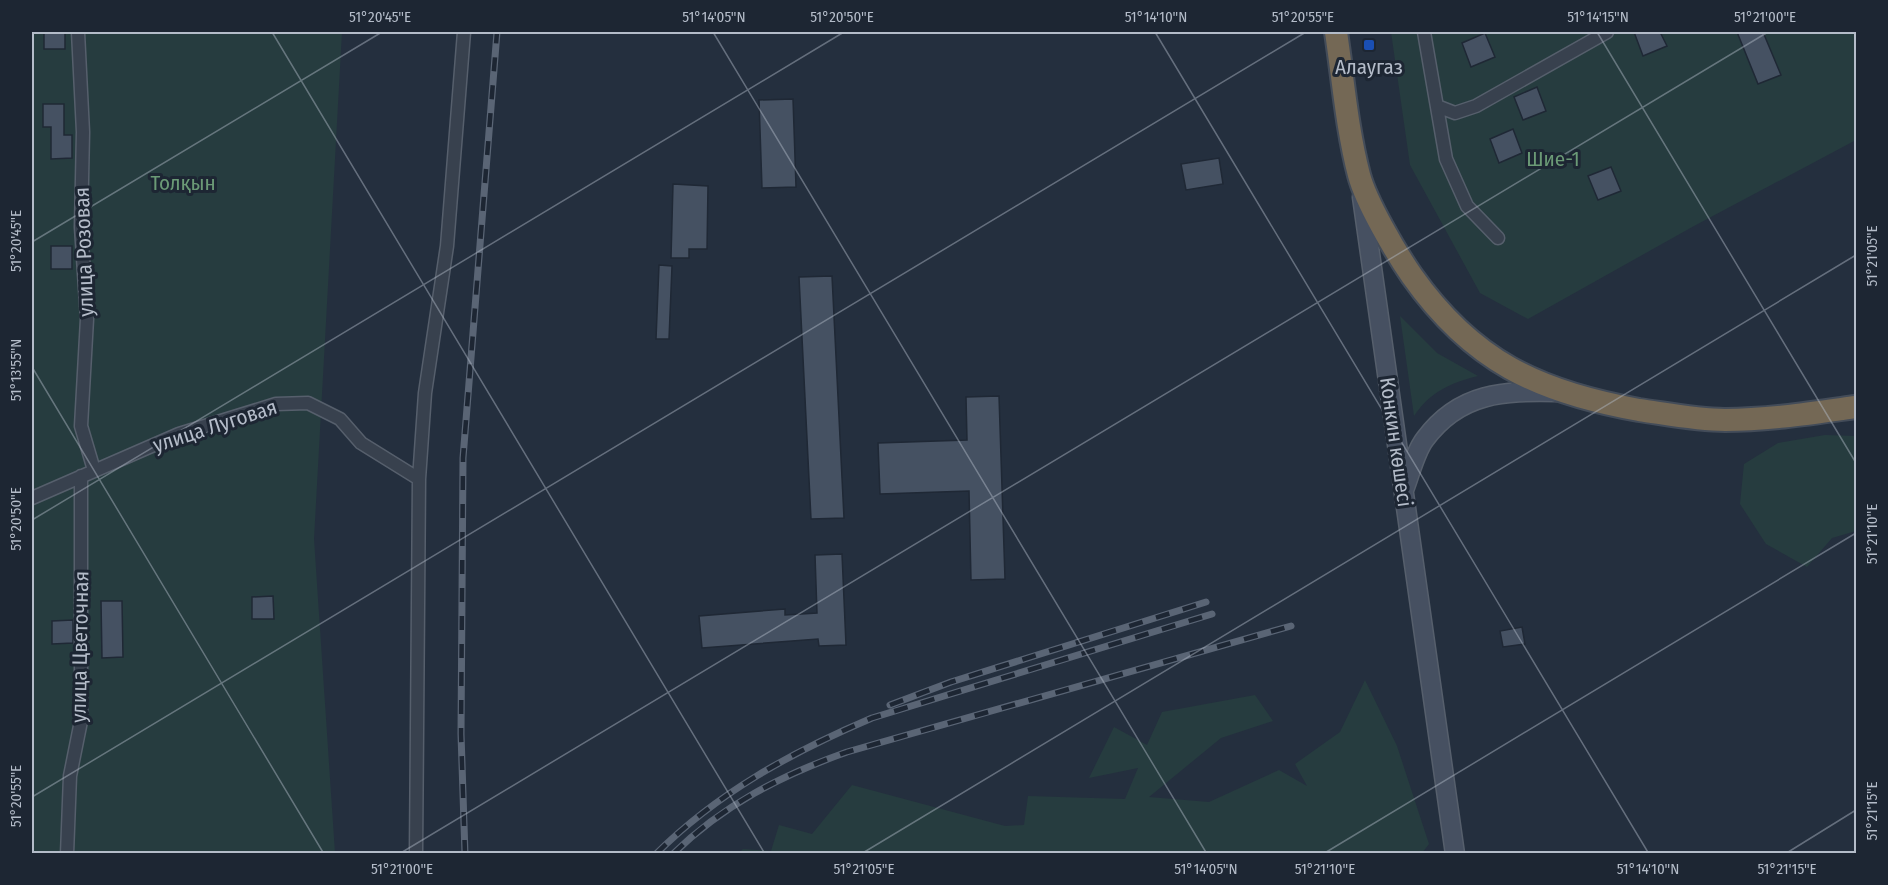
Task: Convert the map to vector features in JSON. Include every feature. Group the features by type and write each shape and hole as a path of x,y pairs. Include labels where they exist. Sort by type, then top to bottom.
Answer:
{"highway":[{"name":"Конкин көшесі","path":"1336,32 1360,177"},
{"path":"1360,177 1397,254 1428,299 1478,349 1512,370 1562,392 1641,410 1723,420 1779,417 1857,407"}],"main road":[{"name":"Конкин көшесі","path":"1360,177 1455,854"},
{"path":"1403,492 1424,440 1448,414 1477,399 1505,392 1562,392"}],"street":[{"name":"улица Розовая","path":"78,32 83,132 81,227 87,319 81,426 94,470"},
{"path":"416,854 420,479 425,393 447,246 464,32"},
{"path":"1424,32 1446,159 1467,206 1498,238"},
{"path":"1437,106 1455,112 1476,106 1607,32"},
{"name":"улица Луговая","path":"32,498 179,434 276,404 308,403 340,419 361,443 420,479"},
{"name":"улица Цветочная","path":"67,854 70,776 81,721 81,476"}],"green space":[{"name":"Толқын","path":"32,32 342,32 314,539 335,853 32,853"},
{"name":"Шие-1","path":"1391,32 1856,32 1856,140 1694,226 1528,319 1480,293 1410,165"},
{"path":"1400,316 1437,353 1478,376 1458,382 1434,395 1414,416"},
{"path":"1825,435 1856,436 1856,531 1832,538 1807,567 1766,544 1740,504 1744,464 1778,443"},
{"path":"1365,680 1397,746 1429,844 1422,853 739,853 743,849 771,851 779,825 812,834 852,785 1005,826 1024,825 1028,796 1125,799 1138,768 1089,778 1114,727 1147,745 1162,712 1255,695 1273,721 1221,738 1149,797 1209,802 1279,770 1307,786 1295,764 1340,732"}],"building":[{"path":"44,32 65,32 65,49 44,49"},
{"path":"1634,32 1660,32 1667,46 1643,56"},
{"path":"1737,32 1763,32 1781,75 1758,84"},
{"path":"1485,33 1495,57 1471,67 1462,43"},
{"path":"1537,87 1546,111 1523,120 1514,97"},
{"path":"793,99 796,187 762,188 759,100"},
{"path":"43,104 64,104 64,135 72,135 72,158 51,159 51,127 43,127"},
{"path":"1513,129 1522,153 1499,163 1490,139"},
{"path":"1219,158 1223,184 1186,190 1181,164"},
{"path":"1611,167 1621,191 1598,200 1588,176"},
{"path":"673,184 708,186 707,249 689,249 689,258 671,258"},
{"path":"51,246 72,246 72,269 51,269"},
{"path":"659,265 672,266 669,339 656,339"},
{"path":"832,276 844,518 811,519 799,277"},
{"path":"999,396 1005,579 971,580 969,491 880,494 878,443 967,440 966,397"},
{"path":"842,554 846,645 819,646 818,639 702,648 699,616 785,609 785,615 817,613 815,555"},
{"path":"273,596 274,619 252,619 252,597"},
{"path":"101,601 122,601 123,657 102,658"},
{"path":"73,620 73,643 52,644 52,621"},
{"path":"1522,627 1525,644 1503,647 1500,631"}],"railway":[{"path":"465,854 461,734 463,458 497,32"},
{"path":"890,705 951,682 1206,602"},
{"path":"656,854 704,812 730,793 813,745 872,718 1212,614"},
{"path":"673,854 692,836 754,793 799,771 847,752 1291,626"}],"place":[{"name":"Алаугаз","path":"1369,45"}]}
